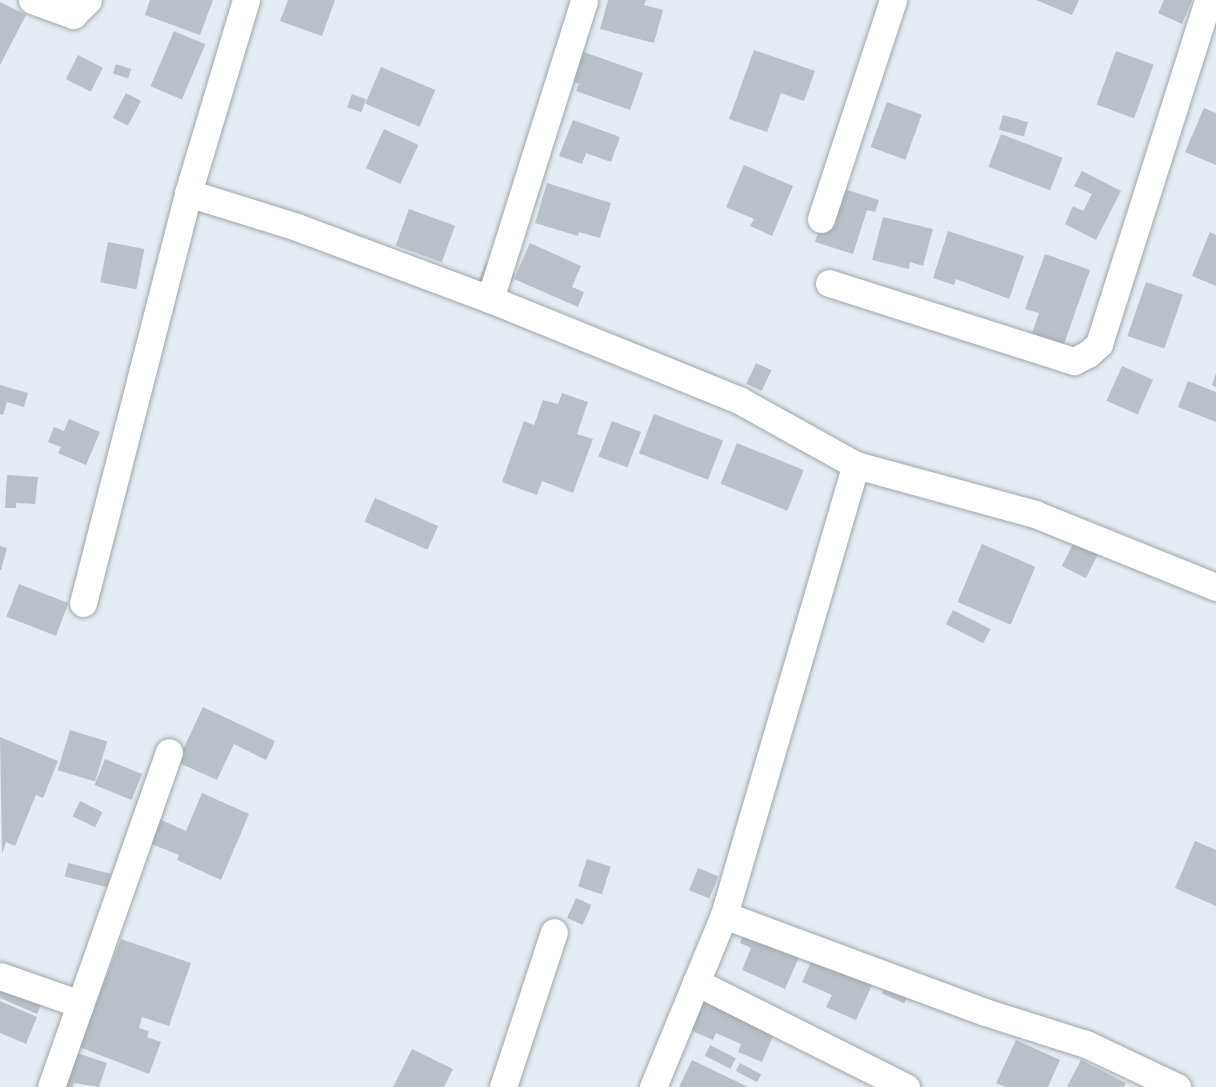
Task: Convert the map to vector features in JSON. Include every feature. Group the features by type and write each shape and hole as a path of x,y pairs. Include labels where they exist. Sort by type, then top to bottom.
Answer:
{"street":[{"path":"32,0 73,15 88,0"},
{"path":"83,603 188,193 246,0"},
{"path":"490,299 584,0"},
{"path":"821,219 893,0"},
{"path":"829,283 1074,361 1088,354 1099,344 1208,0"},
{"path":"188,193 297,227 490,299 739,400 856,465 1035,514 1216,587"},
{"path":"653,1087 724,915 856,465"},
{"path":"51,1087 169,752"},
{"path":"724,915 985,1012 1086,1044 1177,1087"},
{"path":"503,1087 554,932"},
{"path":"0,976 80,1004"},
{"path":"696,982 906,1087"}],"building":[{"path":"150,0 213,0 200,35 145,15"},
{"path":"288,0 335,0 322,36 280,21"},
{"path":"608,0 646,0 644,5 663,10 654,43 600,29"},
{"path":"1036,0 1079,0 1072,15"},
{"path":"1164,0 1192,0 1182,24 1158,13"},
{"path":"0,2 26,15 0,65"},
{"path":"174,31 205,44 182,100 151,86"},
{"path":"754,50 815,71 804,101 781,93 767,132 729,119"},
{"path":"581,51 643,73 630,110 576,91 579,84 571,81"},
{"path":"1116,51 1154,65 1134,118 1097,105"},
{"path":"78,55 103,68 91,92 66,79"},
{"path":"116,64 131,69 128,78 113,74"},
{"path":"381,67 435,90 420,127 365,104"},
{"path":"126,93 141,101 128,126 113,118"},
{"path":"352,94 366,99 361,112 347,107"},
{"path":"887,102 922,115 905,160 871,147"},
{"path":"1204,108 1216,113 1216,165 1185,152"},
{"path":"1003,115 1028,122 1024,137 999,129"},
{"path":"573,120 620,137 611,162 586,153 582,164 559,156"},
{"path":"384,129 418,145 400,184 366,168"},
{"path":"1001,134 1063,158 1050,190 988,167"},
{"path":"744,165 793,186 772,236 750,226 754,219 726,207"},
{"path":"1082,171 1121,191 1096,240 1065,224 1073,206 1083,211 1092,194 1074,186"},
{"path":"547,183 611,203 600,238 579,232 578,236 535,223"},
{"path":"841,188 879,200 875,212 867,210 853,254 815,242 827,202"},
{"path":"409,209 455,226 442,262 396,246"},
{"path":"883,217 933,229 923,266 910,262 909,269 872,260"},
{"path":"948,231 1024,256 1009,299 956,279 954,285 933,278"},
{"path":"1210,232 1216,235 1216,286 1192,276"},
{"path":"108,242 144,249 136,289 100,282"},
{"path":"530,243 581,266 572,287 584,292 578,307 514,279"},
{"path":"1045,254 1090,270 1064,344 1032,333 1039,313 1025,309"},
{"path":"486,262 515,273 512,282 492,274 488,285 478,282"},
{"path":"1146,282 1183,295 1164,349 1127,336"},
{"path":"756,363 771,370 762,391 746,384"},
{"path":"1122,366 1153,380 1138,415 1107,401"},
{"path":"1216,373 1216,387 1212,385"},
{"path":"1188,381 1216,392 1216,422 1178,407"},
{"path":"0,385 28,393 24,407 7,402 3,415 0,414"},
{"path":"562,393 588,402 577,434 593,439 573,493 542,481 537,495 502,482 524,421 534,425 543,400 558,404"},
{"path":"654,414 723,441 708,480 639,453"},
{"path":"69,419 100,432 86,465 58,453 61,447 48,442 54,427 64,431"},
{"path":"612,421 641,432 627,468 598,456"},
{"path":"737,443 804,470 787,511 721,484"},
{"path":"7,475 38,477 35,504 16,503 16,508 5,508"},
{"path":"375,498 438,526 427,550 364,522"},
{"path":"1074,542 1098,554 1086,578 1062,566"},
{"path":"982,544 1035,567 1011,625 957,602"},
{"path":"0,546 7,548 1,570 0,570"},
{"path":"19,584 68,603 56,636 6,617"},
{"path":"953,610 990,629 983,643 946,624"},
{"path":"203,707 275,741 266,760 234,744 217,780 177,762"},
{"path":"70,730 107,741 95,782 58,770"},
{"path":"0,737 58,761 43,798 36,795 15,846 6,842 2,854"},
{"path":"105,759 142,774 132,800 95,785"},
{"path":"202,793 249,814 221,880 177,860 179,855 149,843 159,819 186,831"},
{"path":"80,801 102,812 95,827 73,816"},
{"path":"1195,841 1216,850 1216,906 1175,888"},
{"path":"587,859 611,867 602,894 578,887"},
{"path":"68,863 111,874 107,887 65,877"},
{"path":"698,868 718,876 709,898 689,890"},
{"path":"576,898 592,905 583,925 567,918"},
{"path":"748,922 804,946 785,989 742,970 751,948 740,943"},
{"path":"121,939 191,963 169,1026 142,1017 139,1028 149,1031 147,1037 161,1042 149,1074 79,1047"},
{"path":"817,949 873,983 856,1020 826,1007 832,995 802,982"},
{"path":"889,978 911,988 904,1003 882,994"},
{"path":"0,986 49,988 37,1014 0,998"},
{"path":"706,990 779,1022 762,1062 738,1052 741,1044 716,1033 713,1040 688,1029"},
{"path":"0,1001 37,1017 26,1044 0,1033"},
{"path":"1016,1040 1060,1060 1048,1087 1005,1087 996,1083"},
{"path":"710,1045 736,1058 730,1069 705,1056"},
{"path":"412,1049 453,1069 444,1087 393,1087"},
{"path":"74,1052 107,1063 99,1087 74,1083 73,1087 63,1087"},
{"path":"692,1060 748,1087 679,1087"},
{"path":"1081,1060 1126,1083 1124,1087 1067,1087"},
{"path":"740,1063 761,1074 757,1082 736,1071"}]}
